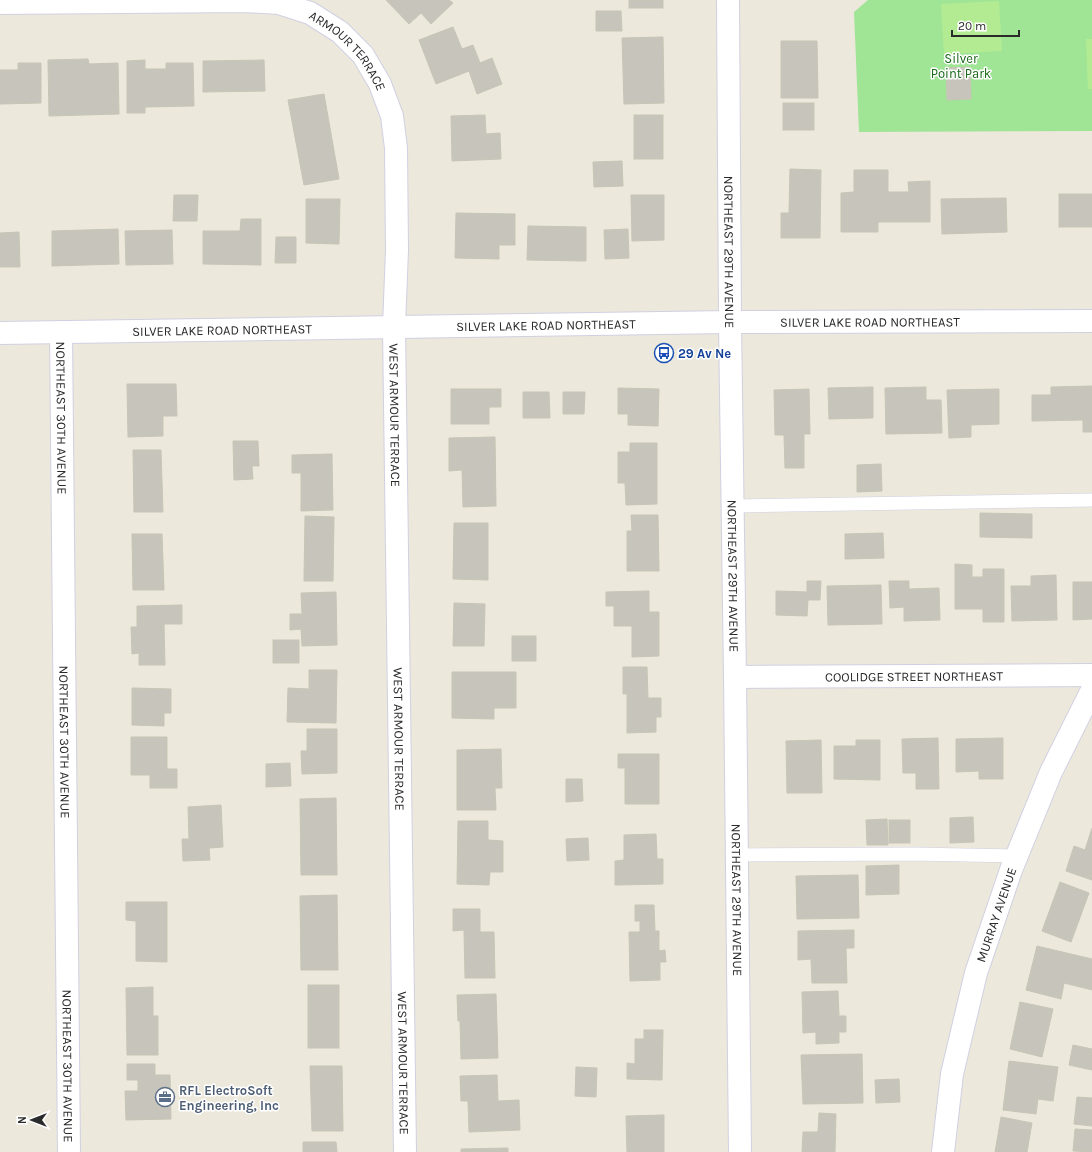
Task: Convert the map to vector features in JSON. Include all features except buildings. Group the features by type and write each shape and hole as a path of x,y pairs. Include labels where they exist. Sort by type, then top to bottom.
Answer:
{"street":[{"name":"NORTHEAST 29TH AVENUE","path":"728,0 730,322 736,677 740,1152"},
{"name":"ARMOUR TERRACE","path":"0,3 245,1 279,4 310,13 340,32 363,56 380,84 392,116 396,148 398,250 394,327"},
{"name":"SILVER LAKE ROAD NORTHEAST","path":"0,332 730,322 1092,321"},
{"name":"WEST ARMOUR TERRACE","path":"394,327 405,1152"},
{"name":"NORTHEAST 30TH AVENUE","path":"61,332 69,1152"},
{"name":"COOLIDGE STREET NORTHEAST","path":"736,677 1092,675"},
{"name":"MURRAY AVENUE","path":"943,1152 952,1074 976,973 1017,856 1050,772 1092,690"}],"lane":[{"path":"732,506 1092,500"},
{"path":"738,855 913,854 1017,856"}],"green space":[{"name":"Silver Point Park","path":"868,0 1092,0 1092,131 859,132 854,12"},
{"path":"999,1 1002,51 944,54 941,4"},
{"path":"1086,39 1092,39 1092,89 1088,89"}],"place":[{"name":"29 Av Ne","path":"664,353"},
{"name":"RFL ElectroSoft Engineering, Inc","path":"165,1097"}]}
